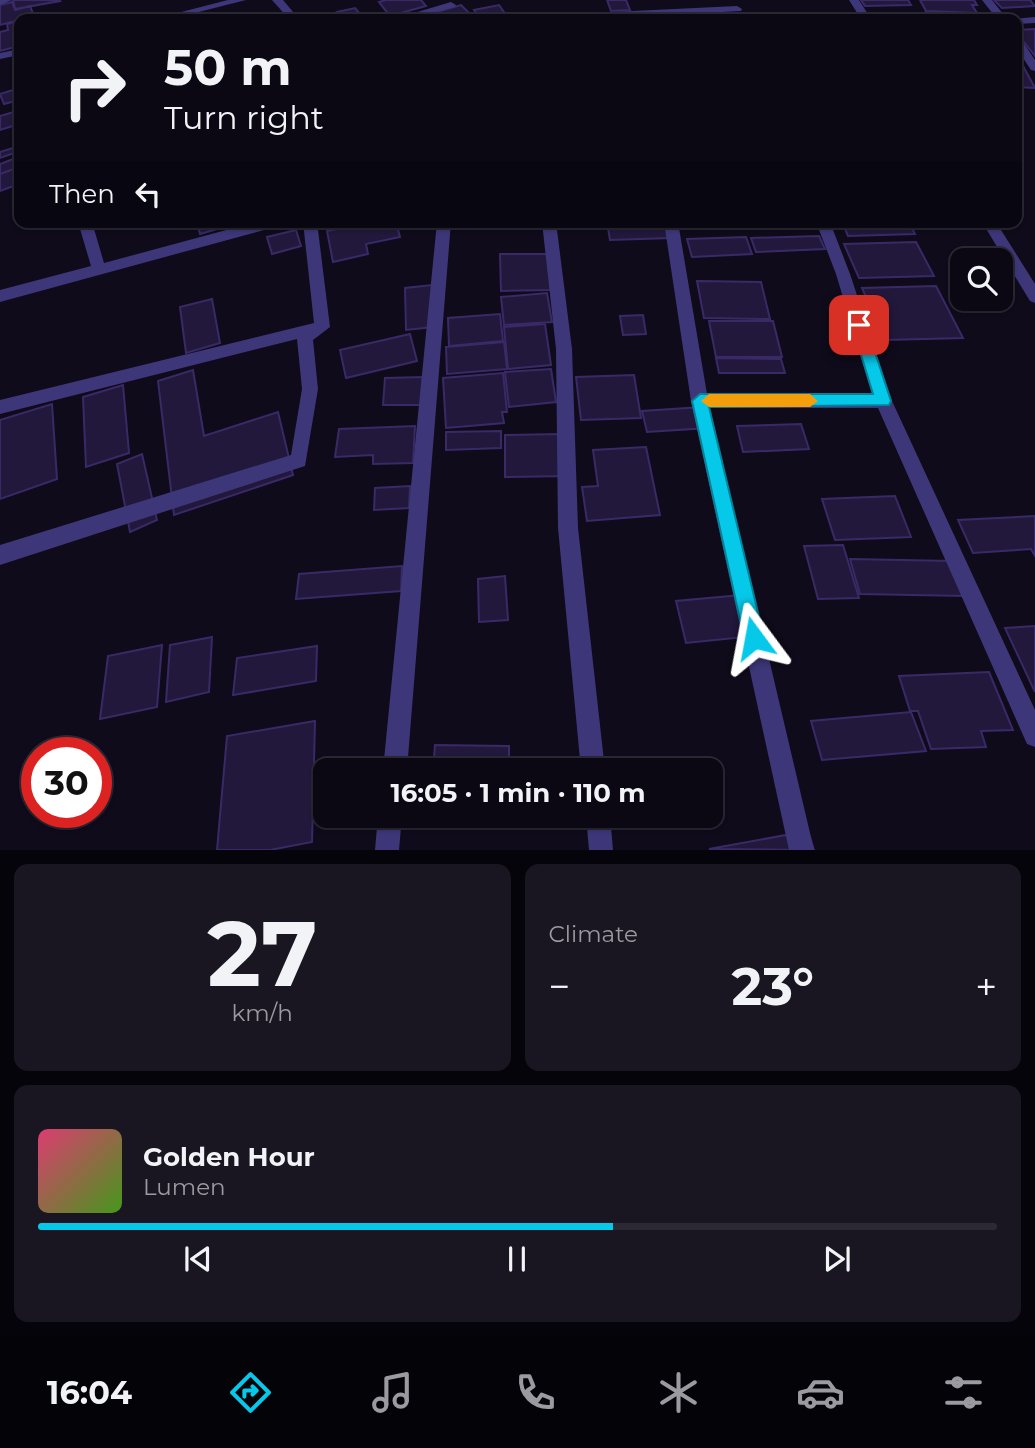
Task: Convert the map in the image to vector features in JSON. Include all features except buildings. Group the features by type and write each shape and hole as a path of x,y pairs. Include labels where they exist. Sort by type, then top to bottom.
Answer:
{"street":[{"path":"0,2 7,0"},
{"path":"181,14 241,0"},
{"path":"278,0 290,14"},
{"path":"987,0 998,14"},
{"path":"418,14 451,5"},
{"path":"634,14 738,9"},
{"path":"1022,48 1035,68"},
{"path":"87,228 99,269"},
{"path":"0,296 253,228"},
{"path":"311,228 322,327"},
{"path":"396,758 443,228"},
{"path":"550,228 564,349 568,528 592,758"},
{"path":"672,228 700,401 802,849"},
{"path":"825,228 843,274 883,401 1035,736"},
{"path":"993,228 1035,297"},
{"path":"0,407 322,327"},
{"path":"0,555 299,460 310,389 305,337 322,327"},
{"path":"700,401 883,401"},
{"path":"387,849 389,828"},
{"path":"599,828 601,849"}],"slow traffic":[{"path":"709,401 810,401"}],"route":[{"path":"754,638 700,401 883,401 859,325"}]}
